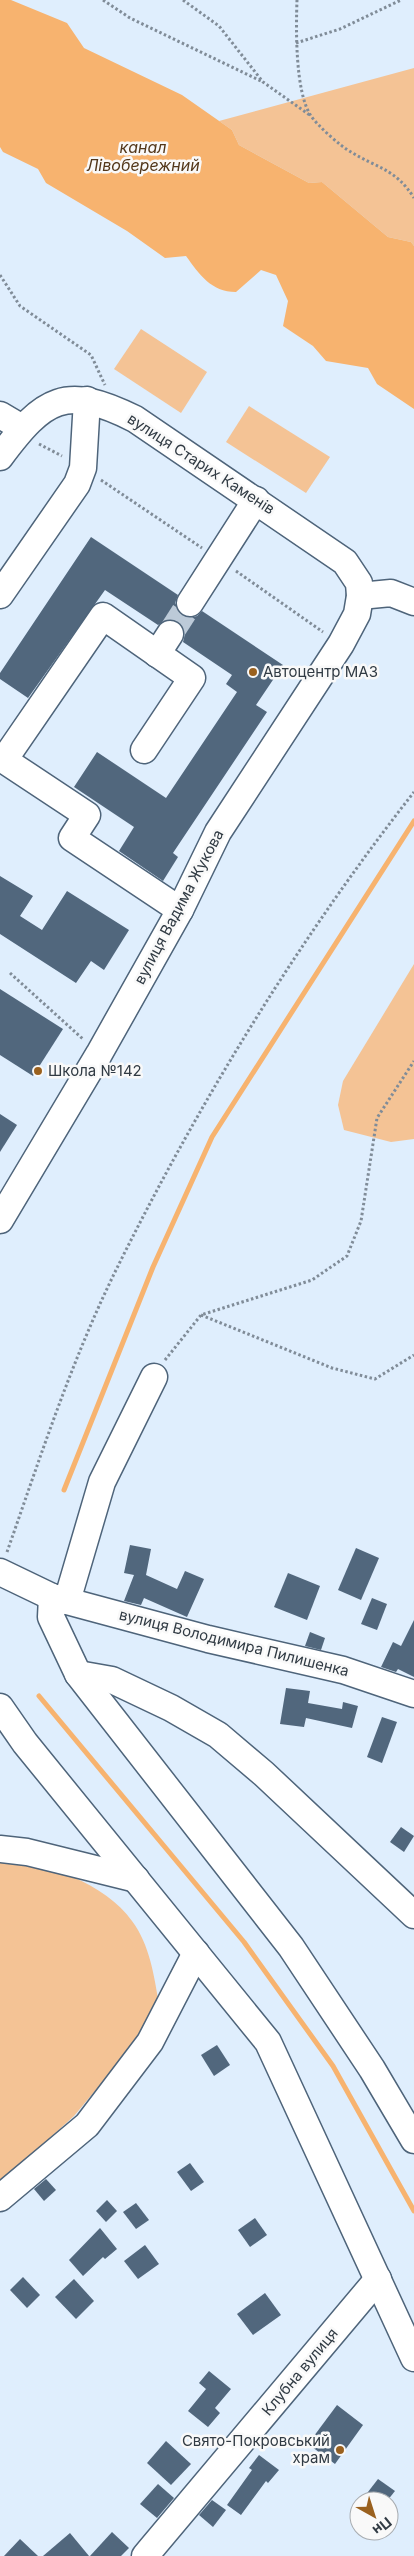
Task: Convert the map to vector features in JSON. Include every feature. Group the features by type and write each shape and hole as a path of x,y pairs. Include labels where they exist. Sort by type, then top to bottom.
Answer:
{"street":[{"name":"вулиця Старих Каменів","path":"0,457 13,425 56,403 67,400 87,400 117,410 134,419 256,500 345,562 359,583 360,596"},
{"path":"0,595 77,484 83,468 87,400"},
{"path":"190,603 256,500"},
{"path":"360,596 391,592 414,602"},
{"name":"вулиця Вадима Жукова","path":"0,1220 99,1054 180,910 218,832 341,644 357,614 360,596"},
{"path":"144,750 192,678 164,644 103,616 2,759 87,815 72,838 180,910"},
{"path":"154,1377 102,1482 51,1617 78,1674 291,1947 372,2069 414,2140"},
{"name":"вулиця Володимира Пилишенка","path":"0,1572 59,1599 208,1639 343,1670 414,1694"},
{"path":"78,1674 112,1680 171,1708 218,1736 264,1774 414,1915"},
{"path":"0,1708 25,1743 268,2042 414,2358"},
{"path":"0,1849 28,1852 136,1880"},
{"path":"0,2198 87,2125 150,2042 196,1953"},
{"name":"Клубна вулиця","path":"144,2556 378,2279"}],"path":[{"path":"103,0 130,18 263,82 311,116 350,152 398,177 414,198"},
{"path":"183,0 219,26 263,82"},
{"path":"297,0 296,43 304,98 311,116"},
{"path":"296,43 340,29 401,0"},
{"path":"0,275 20,306 90,354 117,410"},
{"path":"13,425 83,468 218,558 341,644"},
{"path":"0,1572 57,1410 115,1273 198,1115 288,970 375,842 414,792"},
{"path":"10,973 99,1054"},
{"path":"154,1377 174,1348 201,1315 312,1280 347,1256 361,1222 377,1118 414,1061"},
{"path":"201,1315 332,1368 375,1379 414,1355"}],"shaded area":[{"path":"414,68 414,246 411,242 388,237 322,182 309,183 239,145 232,130 219,121"},
{"path":"141,329 207,372 181,413 114,369"},
{"path":"249,406 330,457 306,493 226,442"},
{"path":"414,964 414,1139 391,1142 344,1130 338,1105 343,1081"},
{"path":"0,1860 36,1865 73,1877 106,1896 120,1908 132,1921 143,1940 150,1961 159,2004 129,2050 74,2116 0,2183"}],"water":[{"name":"канал Лівобережний","path":"0,0 11,0 67,23 84,48 182,95 232,130 239,145 309,183 322,182 388,237 411,242 414,246 414,409 377,384 368,368 326,361 313,346 283,326 288,301 276,275 261,270 236,292 219,289 206,281 186,256 165,258 127,231 46,183 38,169 3,152 0,147"}],"building":[{"path":"91,537 178,595 175,603 182,615 190,618 197,616 202,611 283,665 256,705 267,712 173,853 178,857 163,881 119,851 134,827 74,787 97,752 166,798 237,692 226,684 232,675 183,642 185,634 179,622 170,619 158,625 105,590 28,698 0,679 0,673"},
{"path":"0,876 33,896 20,916 42,930 67,891 129,930 104,970 91,961 76,983 0,934"},
{"path":"0,989 63,1029 33,1076 0,1055"},
{"path":"0,1114 17,1125 0,1152"},
{"path":"130,1545 151,1549 146,1575 177,1589 185,1571 204,1579 187,1617 144,1598 141,1605 124,1601 134,1575 124,1573"},
{"path":"356,1548 379,1558 361,1600 338,1590"},
{"path":"288,1573 320,1586 307,1620 274,1607"},
{"path":"372,1598 387,1604 377,1630 361,1624"},
{"path":"414,1620 414,1677 398,1669 396,1672 381,1667 393,1642 401,1646"},
{"path":"310,1632 325,1638 321,1650 305,1646"},
{"path":"286,1688 310,1691 308,1703 342,1709 343,1702 358,1706 352,1728 306,1718 304,1727 280,1724"},
{"path":"382,1717 397,1722 382,1763 367,1757"},
{"path":"401,1827 414,1836 404,1852 390,1842"},
{"path":"217,2045 230,2065 214,2076 201,2055"},
{"path":"190,2163 204,2182 191,2191 177,2172"},
{"path":"46,2179 56,2190 44,2201 34,2189"},
{"path":"107,2200 117,2211 106,2222 96,2211"},
{"path":"136,2203 149,2220 136,2229 123,2212"},
{"path":"255,2218 267,2235 250,2247 238,2230"},
{"path":"100,2228 117,2249 105,2259 103,2257 83,2276 69,2260"},
{"path":"145,2245 159,2264 138,2279 124,2261"},
{"path":"23,2277 40,2295 27,2308 10,2290"},
{"path":"74,2279 94,2301 76,2319 55,2297"},
{"path":"265,2293 281,2315 253,2335 237,2314"},
{"path":"209,2371 231,2389 215,2408 220,2413 208,2427 188,2411 206,2389 199,2383"},
{"path":"337,2405 363,2425 335,2464 308,2444"},
{"path":"166,2441 191,2464 171,2485 147,2463"},
{"path":"259,2455 279,2470 268,2483 266,2481 241,2515 227,2505 252,2470 249,2468"},
{"path":"378,2479 395,2491 369,2491"},
{"path":"158,2484 174,2498 157,2518 140,2504"},
{"path":"212,2500 226,2510 213,2527 199,2515"},
{"path":"112,2532 129,2548 121,2556 90,2556"},
{"path":"70,2533 89,2556 43,2556"},
{"path":"20,2539 38,2556 4,2556"}],"waterway":[{"path":"64,1490 153,1267 212,1137 414,821"},
{"path":"39,1696 244,1942 333,2066 414,2211"}],"tunnel":[{"path":"170,634 190,603"}],"place":[{"name":"Автоцентр МАЗ","path":"253,672"},
{"name":"Школа №142","path":"38,1071"},
{"name":"Свято-Покровський храм","path":"340,2450"}]}
